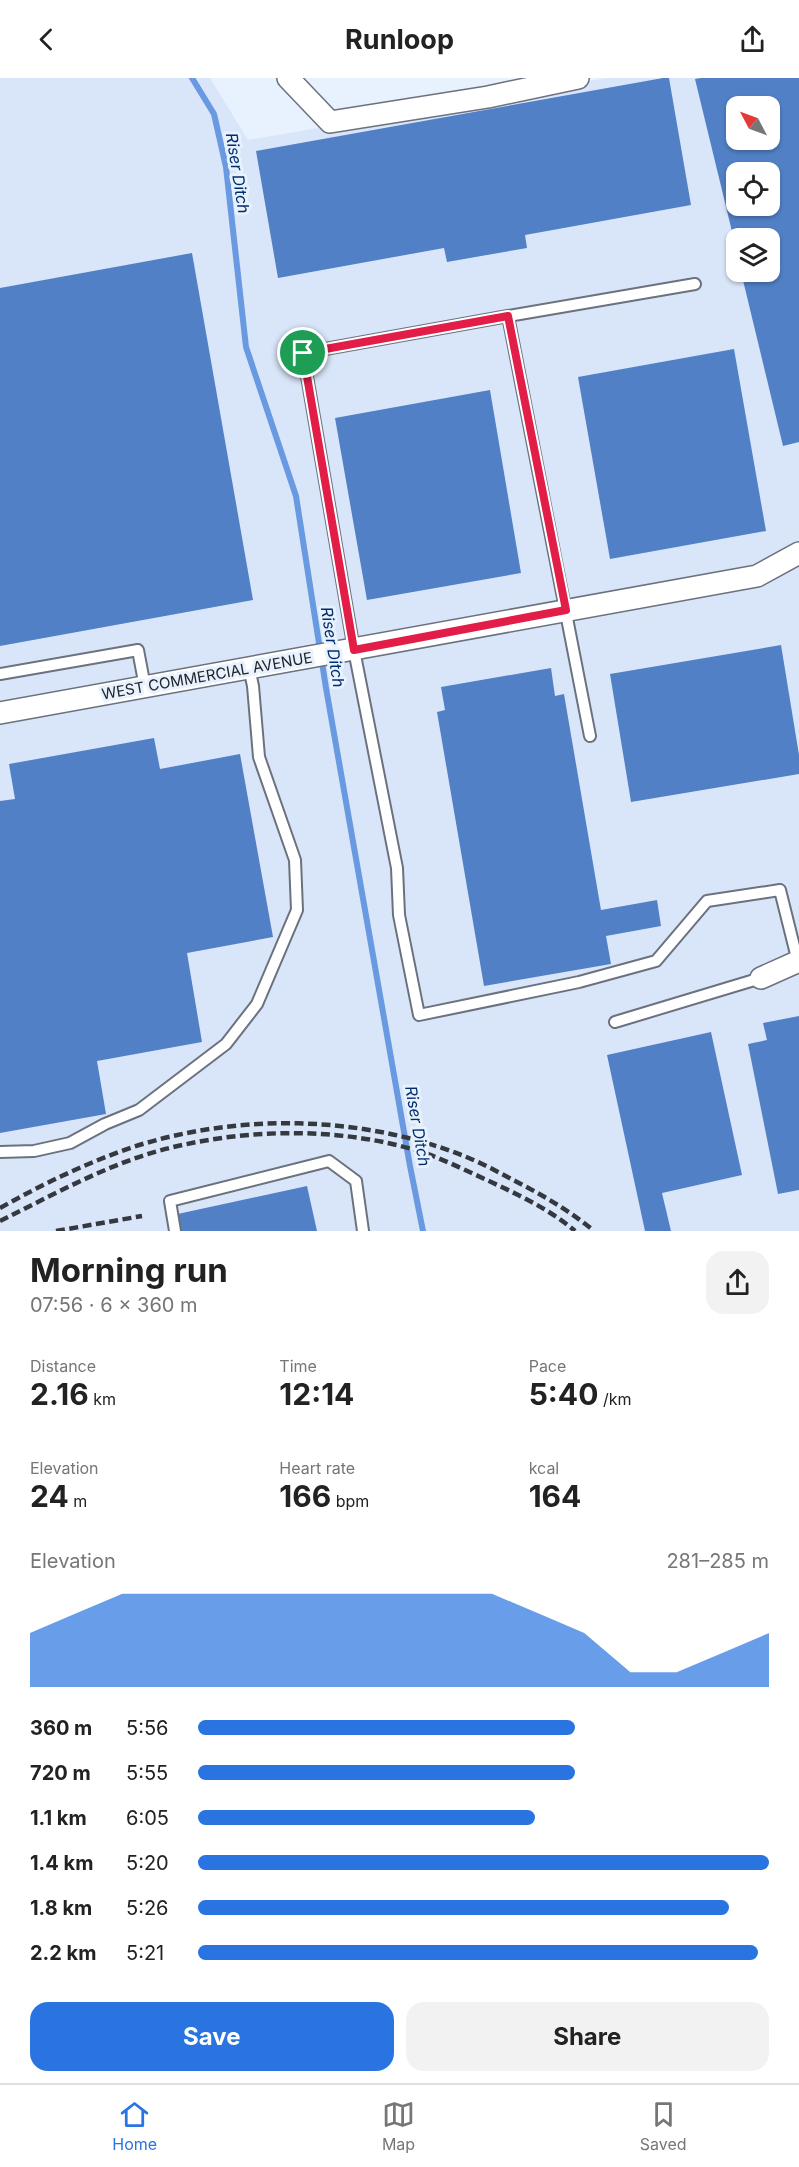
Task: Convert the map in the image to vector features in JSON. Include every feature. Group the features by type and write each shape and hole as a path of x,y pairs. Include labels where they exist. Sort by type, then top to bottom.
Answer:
{"street":[{"path":"288,78 330,122 484,87 578,78"},
{"name":"WEST COMMERCIAL AVENUE","path":"0,713 757,576 799,554"},
{"path":"761,978 799,962"}],"lane":[{"path":"695,284 303,353 354,650 397,868 399,915 419,1014 579,982 656,961 707,902 780,890 799,962"},
{"path":"508,316 590,736"},
{"path":"0,674 138,650 145,687"},
{"path":"0,1152 34,1151 70,1143 105,1124 138,1110 226,1044 257,1004 297,910 296,860 259,757 253,686 249,668"},
{"path":"615,1022 761,978"},
{"path":"175,1231 170,1201 329,1161 356,1181 363,1231"}],"shaded area":[{"path":"0,78 210,78 248,140 607,78 799,78 799,1231 0,1231"}],"building":[{"path":"669,78 691,205 525,235 527,248 447,262 444,248 278,278 256,151"},
{"path":"799,78 799,442 783,446 743,282 780,282 780,228 731,228 728,216 780,216 780,162 726,162 726,207 695,79"},
{"path":"192,253 253,600 0,646 0,288"},
{"path":"734,349 766,531 610,559 578,377"},
{"path":"490,390 521,573 367,600 335,418"},
{"path":"781,645 799,755 799,774 631,802 610,674"},
{"path":"551,668 555,696 564,694 601,910 657,900 661,926 606,936 611,964 484,986 437,712 445,710 441,687"},
{"path":"154,738 160,769 240,754 273,937 187,953 202,1042 97,1061 106,1114 0,1133 0,801 15,799 9,764"},
{"path":"799,1016 799,1190 778,1194 748,1044 767,1040 763,1023"},
{"path":"711,1032 742,1175 662,1193 671,1231 645,1231 607,1055"},
{"path":"307,1186 317,1231 177,1231 173,1215"}],"waterway":[{"name":"Riser Ditch","path":"192,78 214,114 226,167 246,347 296,496 326,688 423,1231"}],"railway":[{"path":"0,1208 65,1175 133,1147 215,1128 299,1123 342,1126 384,1133 425,1142 464,1156 547,1198 594,1231"},
{"path":"0,1221 97,1174 158,1151 223,1138 290,1133 358,1138 422,1152 523,1197 575,1231"},
{"path":"56,1231 142,1216"}],"route":[{"path":"508,316 566,610 354,650 303,353 508,316"}]}
